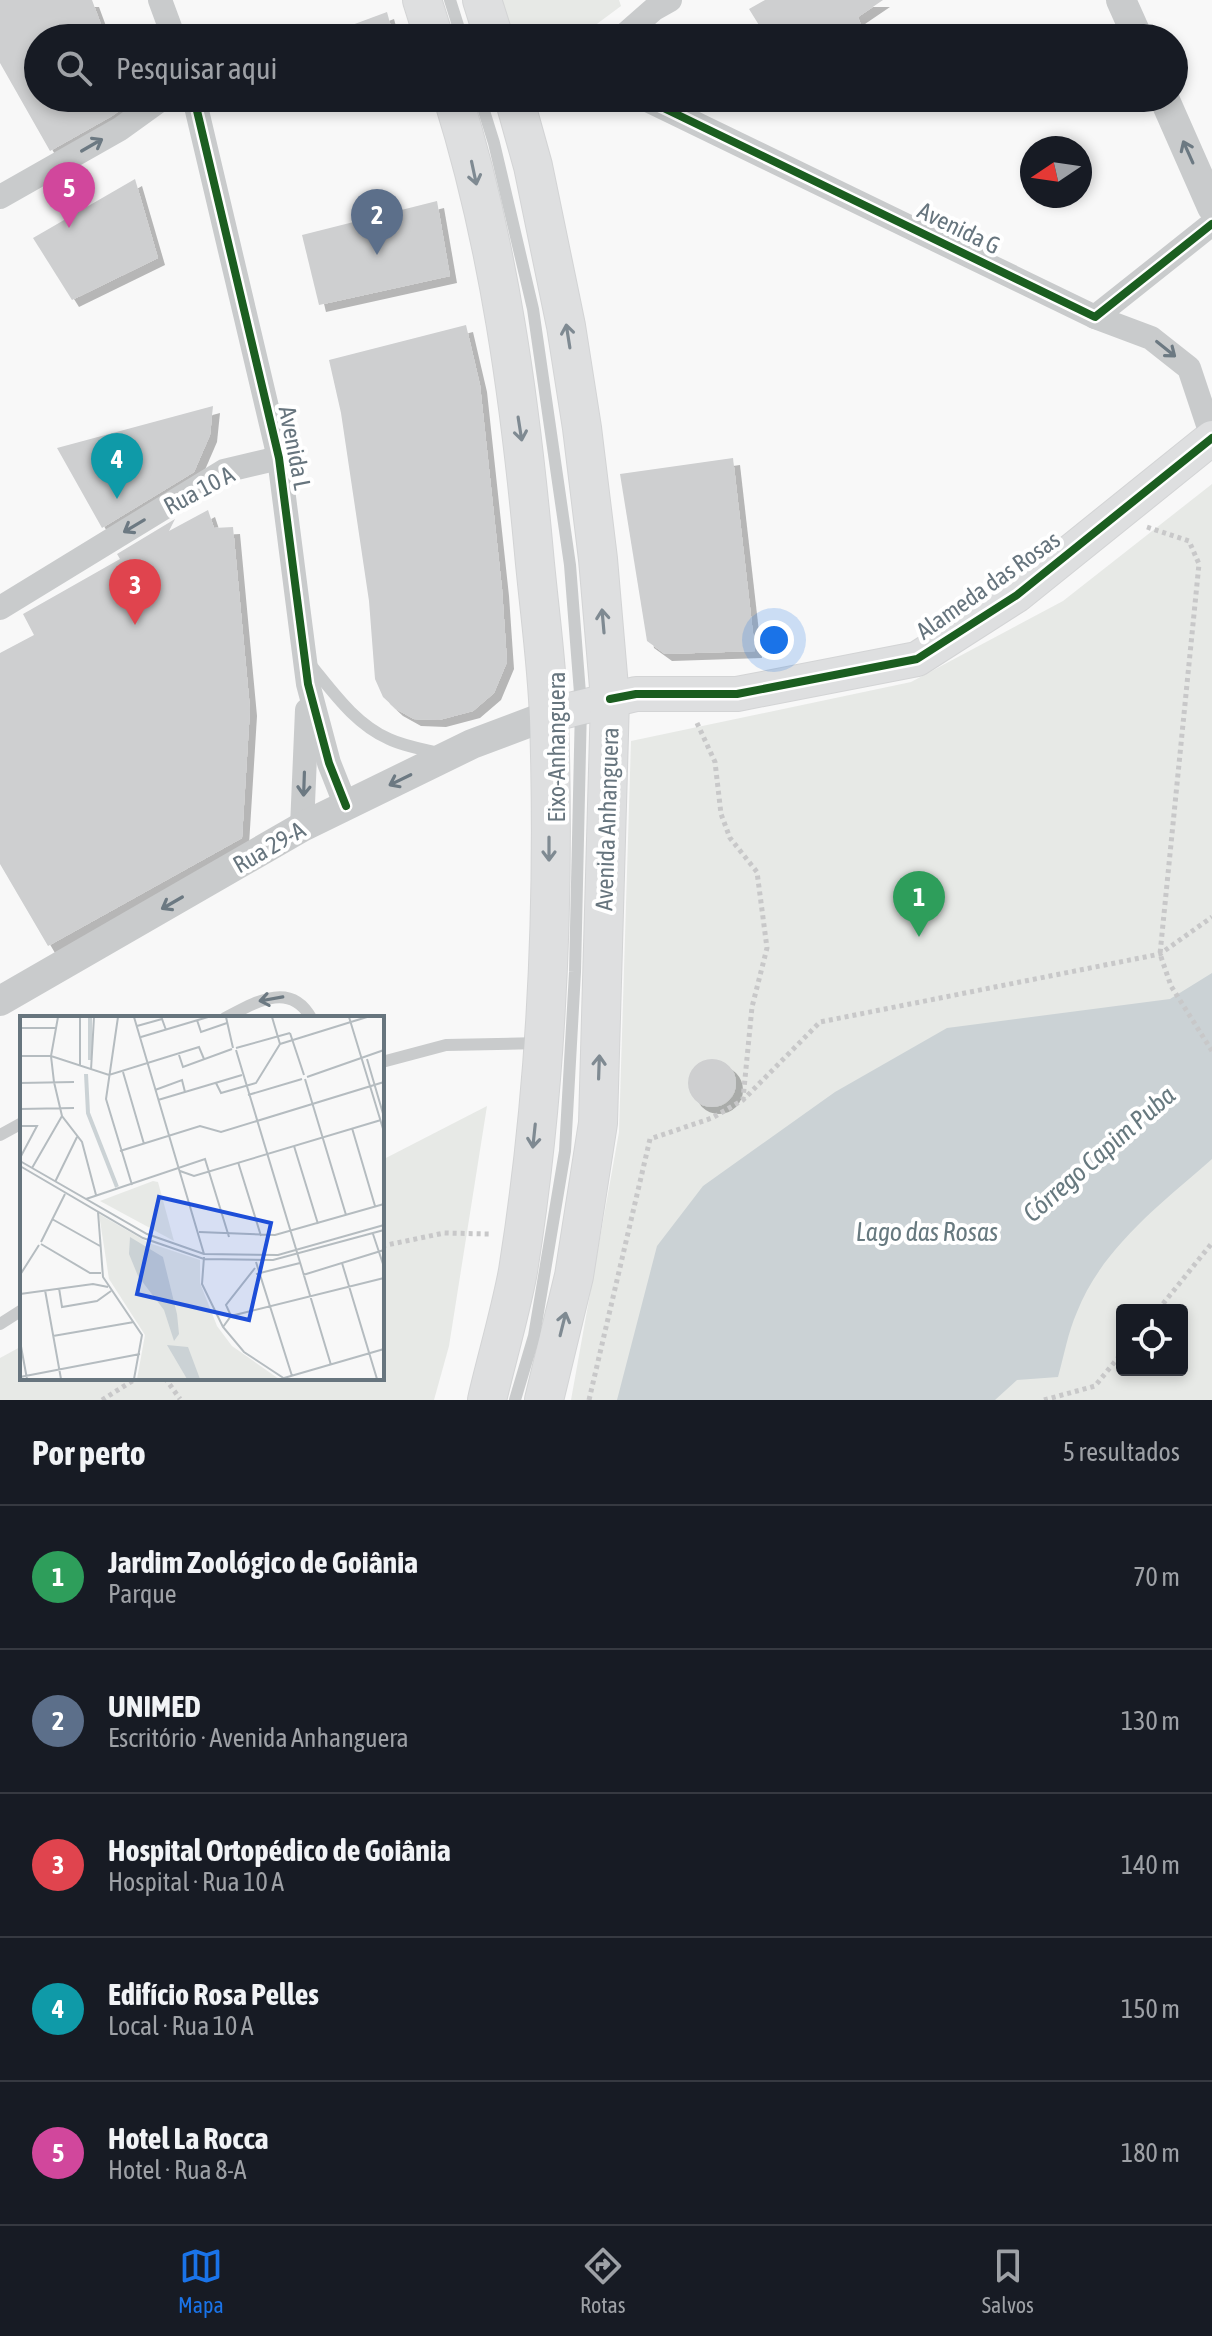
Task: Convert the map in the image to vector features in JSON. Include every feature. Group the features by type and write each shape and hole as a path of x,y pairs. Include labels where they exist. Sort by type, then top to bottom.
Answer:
{"main road":[{"path":"422,0 430,24"},
{"path":"482,0 490,24"},
{"name":"Avenida Anhanguera","path":"457,112 469,149 499,285 526,463 580,707 598,1123 574,1276 544,1400"},
{"name":"Avenida Anhanguera","path":"487,1400 517,1273 550,956 598,559 573,370 522,112"},
{"name":"Alameda das Rosas","path":"580,707 636,694 737,694 917,659 1017,595 1212,438"}],"street":[{"path":"160,0 169,24"},
{"path":"1121,0 1132,24"},
{"path":"635,24 657,3"},
{"path":"653,24 657,3"},
{"path":"0,197 120,129 144,112"},
{"name":"Avenida L","path":"197,112 279,458 308,684 329,763 346,806"},
{"name":"Avenida G","path":"684,112 1095,317 1151,338 1189,368 1212,438"},
{"path":"1170,112 1212,207"},
{"path":"1095,317 1212,224"},
{"name":"Rua 10 A","path":"0,608 224,471 279,458"},
{"name":"Avenida L","path":"302,827 308,684"},
{"name":"Rua 29-A","path":"0,1001 302,827 450,755 580,707"}],"lane":[{"path":"450,0 458,24"},
{"name":"Eixo-Anhanguera","path":"484,112 533,309 570,565 580,707 575,972 565,1151 534,1336 515,1400"},
{"path":"305,657 355,716 372,730 390,739 450,755"},
{"path":"229,1016 276,996 291,997 310,1016"},
{"path":"384,1061 446,1045 542,1043"},
{"path":"0,1135 20,1124"},
{"path":"0,1324 20,1311"}],"path":[{"path":"1115,517 1189,541 1199,564 1160,954 1171,986 1212,1051"},
{"path":"692,712 715,762 721,814 730,838 757,872 767,948 752,1007 743,1100"},
{"path":"589,1400 650,1139 712,1118 743,1100 820,1022 1160,954 1212,917"},
{"path":"384,1246 444,1233 489,1234"},
{"path":"1163,1304 1212,1243"},
{"path":"1044,1400 1095,1386 1116,1360"},
{"path":"102,1400 134,1380"},
{"path":"166,1380 180,1399"}],"shaded area":[{"path":"488,0 619,0 621,6 597,24 497,24"},
{"path":"1212,484 1212,1400 571,1400 619,1132 631,741 911,682 1063,601"},
{"path":"487,1106 449,1346 434,1400 0,1400 0,1358 20,1347 20,1380 384,1380 384,1159"}],"water":[{"name":"Lago das Rosas","path":"1212,973 1212,1159 1135,1228 1102,1267 1074,1320 1058,1377 1017,1380 995,1400 617,1400 657,1246 703,1186 835,1092 947,1028 1170,999"}],"building":[{"path":"0,0 92,0 101,24 24,24 24,105 0,63"},
{"path":"765,0 883,0 858,17 861,24 758,24 749,9"},
{"path":"387,12 390,24 355,24"},
{"path":"28,112 118,112 112,116 50,151"},
{"path":"135,179 158,258 72,300 33,238"},
{"path":"437,201 450,276 319,305 302,235"},
{"path":"466,325 480,385 507,662 494,693 473,711 439,720 414,719 383,697 375,679 369,601 341,413 329,360"},
{"path":"213,406 210,435 194,472 102,528 57,448"},
{"path":"733,458 755,651 665,654 647,641 620,474"},
{"path":"208,510 214,528 233,527 250,709 242,838 48,946 0,864 0,653 34,635 23,614 120,559 117,554 175,519 169,531"},
{"path":"712,1059 729,1066 736,1083 729,1100 712,1107 695,1100 688,1083 695,1066"}],"cycle path":[{"path":"197,112 279,458 308,684 329,763 346,806"},
{"path":"672,112 1095,317 1212,224"},
{"path":"610,699 636,694 737,694 917,659 1017,595 1212,438"}],"place":[{"name":"Hotel La Rocca","path":"69,228"},
{"name":"UNIMED","path":"377,255"},
{"name":"Edifício Rosa Pelles","path":"117,499"},
{"name":"Hospital Ortopédico de Goiânia","path":"135,625"},
{"name":"Jardim Zoológico de Goiânia","path":"919,937"}],"water label":[{"name":"Córrego Capim Puba","path":"1099,1154"}]}
